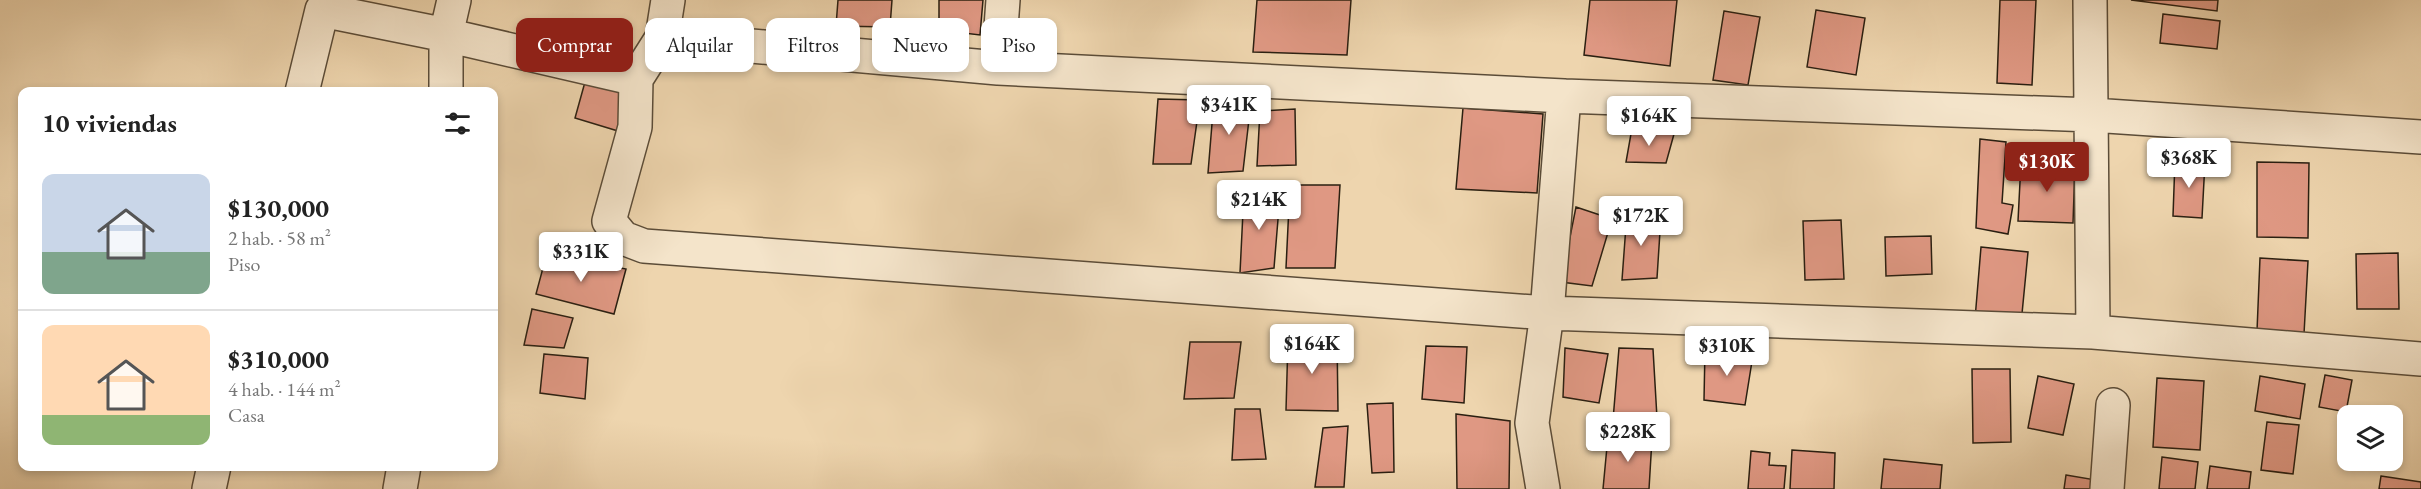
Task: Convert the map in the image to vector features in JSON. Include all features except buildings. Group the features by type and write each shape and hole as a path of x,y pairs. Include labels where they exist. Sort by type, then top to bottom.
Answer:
{"street":[{"path":"446,87 446,35 454,0"},
{"path":"665,18 668,0"},
{"path":"1002,18 1003,0"},
{"path":"2090,0 2093,332"},
{"path":"304,87 322,10 446,35 636,79"},
{"path":"754,46 981,66"},
{"path":"645,65 636,79 635,127 609,221 623,238 644,246 1547,313 2093,332 2421,359"},
{"path":"1057,71 1564,96 2092,116 2421,137"},
{"path":"1543,489 1532,423 1547,313 1564,96"},
{"path":"2107,489 2113,405"},
{"path":"209,489 213,471"},
{"path":"400,489 403,471"}]}
